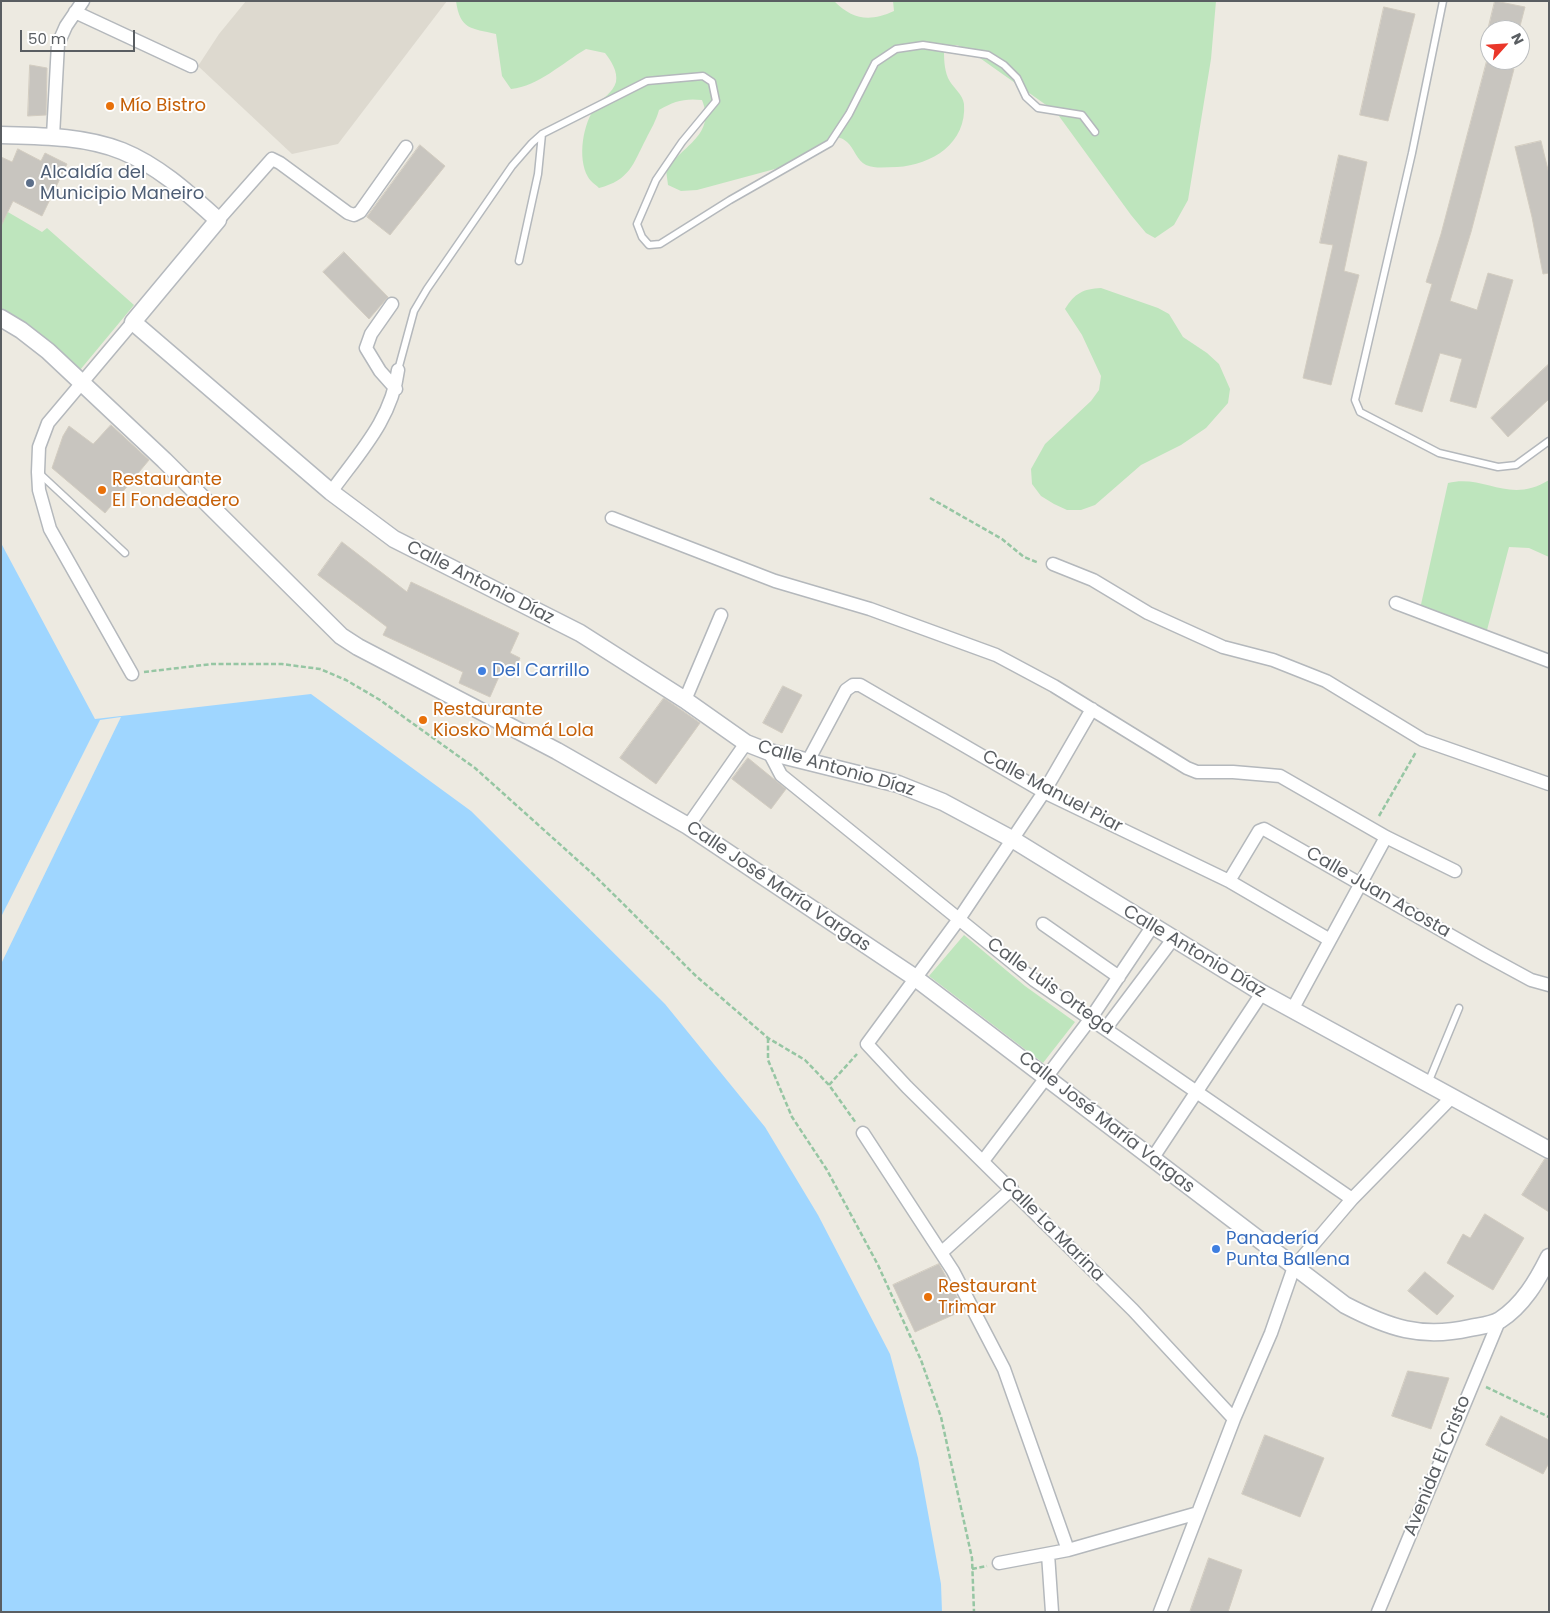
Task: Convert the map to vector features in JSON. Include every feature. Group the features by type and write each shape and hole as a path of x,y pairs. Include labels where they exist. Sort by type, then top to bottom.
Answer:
{"street":[{"path":"53,136 58,44 66,26 83,1"},
{"path":"75,12 192,66"},
{"path":"1,135 53,136 108,146 124,152 182,188 218,220"},
{"path":"132,674 50,529 40,490 38,472 40,447 48,423 218,220 272,159 280,162 354,216 360,212 406,146"},
{"path":"392,304 371,334 366,348 380,371 396,388"},
{"name":"Calle José María Vargas","path":"1,318 34,340 82,384 164,460 342,636 358,647 557,751 688,826 914,977 1047,1076 1152,1159 1346,1305 1395,1328 1424,1334 1443,1333 1499,1320"},
{"name":"Calle Antonio Díaz","path":"132,322 331,492 394,539 580,633 685,700 746,743 769,752 898,784 943,802 1012,839 1262,993 1549,1150"},
{"path":"331,492 379,427 392,402 398,370"},
{"path":"612,518 775,581 870,609 996,655 1092,709 1187,768 1197,772 1233,772 1280,776 1386,837 1455,871"},
{"path":"1053,564 1093,580 1148,612 1224,647 1273,660 1326,681 1423,740 1549,784"},
{"path":"1396,604 1549,661"},
{"path":"685,700 721,616"},
{"name":"Calle Manuel Piar","path":"808,761 846,690 853,685 860,685 1044,792 1230,881 1330,940"},
{"path":"867,1044 914,977 959,919 1044,792 1092,709"},
{"path":"688,826 746,743"},
{"name":"Calle Luis Ortega","path":"769,752 781,775 1034,980 1092,1018 1352,1199"},
{"name":"Calle Juan Acosta","path":"1230,881 1259,832 1264,829 1360,882 1485,955 1531,980 1549,985"},
{"path":"1292,1010 1386,837"},
{"path":"1043,924 1119,976"},
{"path":"984,1161 1092,1018 1152,927"},
{"path":"1106,1028 1173,939"},
{"path":"1152,1159 1262,993"},
{"name":"Calle La Marina","path":"867,1044 907,1087 1133,1310 1234,1419"},
{"path":"1160,1612 1234,1419 1271,1333 1294,1267 1352,1199 1452,1098"},
{"path":"863,1132 942,1252 974,1308 1004,1369 1068,1550"},
{"path":"942,1252 1012,1189"},
{"path":"1499,1320 1535,1284 1549,1257"},
{"name":"Avenida El Cristo","path":"1378,1612 1499,1320"},
{"path":"999,1563 1068,1550 1198,1514"},
{"path":"1048,1554 1052,1612"}],"lane":[{"path":"1443,1 1412,153 1355,400 1360,412 1439,453 1498,467 1516,465 1549,441"},
{"path":"398,370 414,311 427,289 512,166 542,134 647,81 692,75 703,76 712,82 716,101 682,142 656,180 638,224 642,237 649,245 660,244 730,200 830,143 849,114 875,63 896,49 923,45 988,55 1004,65 1017,78 1031,103 1038,108 1082,115 1094,132"},
{"path":"519,261 538,174 542,134"},
{"path":"38,472 125,553"},
{"path":"1428,1084 1459,1008"}],"path":[{"path":"930,498 979,524 1035,563 1053,564"},
{"path":"132,674 212,664 282,664 320,669 355,685 380,700 475,768 594,875 696,976 768,1038 805,1060 829,1085 863,1132"},
{"path":"1372,828 1423,740"},
{"path":"768,1038 768,1060 792,1118 827,1170 878,1265 921,1360 941,1417 972,1558 974,1612"},
{"path":"829,1085 867,1044"},
{"path":"1474,1381 1549,1417"}],"shaded area":[{"path":"246,1 447,1 338,144 292,154 198,66 219,34"}],"green space":[{"path":"456,1 834,1 848,12 869,18 894,11 893,1 1216,1 1211,59 1188,200 1174,225 1155,238 1146,233 1131,215 1056,112 970,51 957,45 944,48 944,63 948,78 960,94 964,104 960,130 945,149 923,162 881,168 866,165 860,161 845,141 833,136 811,152 786,166 697,190 681,191 668,185 666,170 696,139 705,122 702,100 690,99 675,102 659,110 638,156 629,170 618,180 599,188 588,177 582,151 585,131 591,113 616,82 615,70 605,53 586,49 541,79 511,89 502,76 496,34 473,29 464,23 460,18"},
{"path":"1,208 42,232 47,228 134,305 80,370 1,312"},
{"path":"1101,288 1158,308 1169,314 1183,337 1207,353 1219,364 1230,389 1228,403 1206,428 1181,445 1141,465 1095,505 1081,510 1067,510 1041,496 1032,484 1031,469 1045,444 1091,401 1099,390 1101,376 1082,335 1065,309 1072,299 1080,293 1089,289"},
{"path":"1549,480 1549,557 1529,548 1509,547 1487,630 1420,609 1448,483 1474,482 1509,490 1522,490 1535,487"},
{"path":"964,935 1025,986 1075,1022 1043,1063 929,976"}],"water":[{"path":"1,543 95,719 311,694 471,811 665,1004 765,1127 818,1215 890,1354 918,1458 941,1584 942,1612 1,1612"}],"pier":[{"path":"121,717 1,964 1,917 100,720"}],"building":[{"path":"1495,1 1525,7 1522,20 1490,20"},
{"path":"1384,7 1415,14 1388,121 1360,115"},
{"path":"30,65 47,68 46,115 28,116"},
{"path":"1485,70 1514,70 1471,232 1450,301 1477,310 1488,273 1513,280 1476,408 1450,401 1462,359 1440,353 1422,412 1395,404 1432,284 1426,282 1441,234"},
{"path":"1541,141 1549,174 1549,273 1543,274 1532,217 1515,147"},
{"path":"420,145 445,166 390,235 367,217"},
{"name":"Alcaldía del Municipio Maneiro","path":"18,149 41,161 45,153 67,164 42,216 13,201 1,226 1,157 12,162"},
{"path":"1339,155 1367,162 1344,271 1359,275 1331,385 1303,378 1333,245 1320,243"},
{"path":"344,252 388,297 369,319 323,272"},
{"path":"1549,364 1549,399 1508,437 1491,418"},
{"name":"Restaurante El Fondeadero","path":"111,425 149,460 105,513 52,468 63,436 69,426 93,444"},
{"path":"342,542 407,592 411,582 519,633 510,653 520,658 512,676 501,672 490,697 459,683 463,672 383,635 387,627 318,575"},
{"path":"783,686 802,695 782,733 763,723"},
{"path":"664,698 700,723 656,784 620,758"},
{"path":"748,758 786,789 771,809 732,779"},
{"path":"1545,1159 1549,1160 1549,1212 1522,1195"},
{"path":"1485,1214 1524,1238 1493,1290 1447,1263 1463,1234 1470,1238"},
{"name":"Restaurant Trimar","path":"939,1264 964,1310 915,1332 893,1285"},
{"path":"1425,1272 1454,1296 1437,1315 1408,1291"},
{"path":"1408,1371 1449,1378 1431,1429 1392,1416"},
{"path":"1501,1416 1549,1440 1549,1463 1543,1474 1486,1445"},
{"path":"1265,1435 1324,1458 1300,1517 1242,1494"},
{"path":"1209,1558 1242,1570 1228,1612 1190,1612"}],"place":[{"name":"Mío Bistro","path":"110,106"},
{"name":"Alcaldía del Municipio Maneiro","path":"30,183"},
{"name":"Restaurante El Fondeadero","path":"102,490"},
{"name":"Del Carrillo","path":"482,671"},
{"name":"Restaurante Kiosko Mamá Lola","path":"423,720"},
{"name":"Panadería Punta Ballena","path":"1216,1249"},
{"name":"Restaurant Trimar","path":"928,1297"}]}
